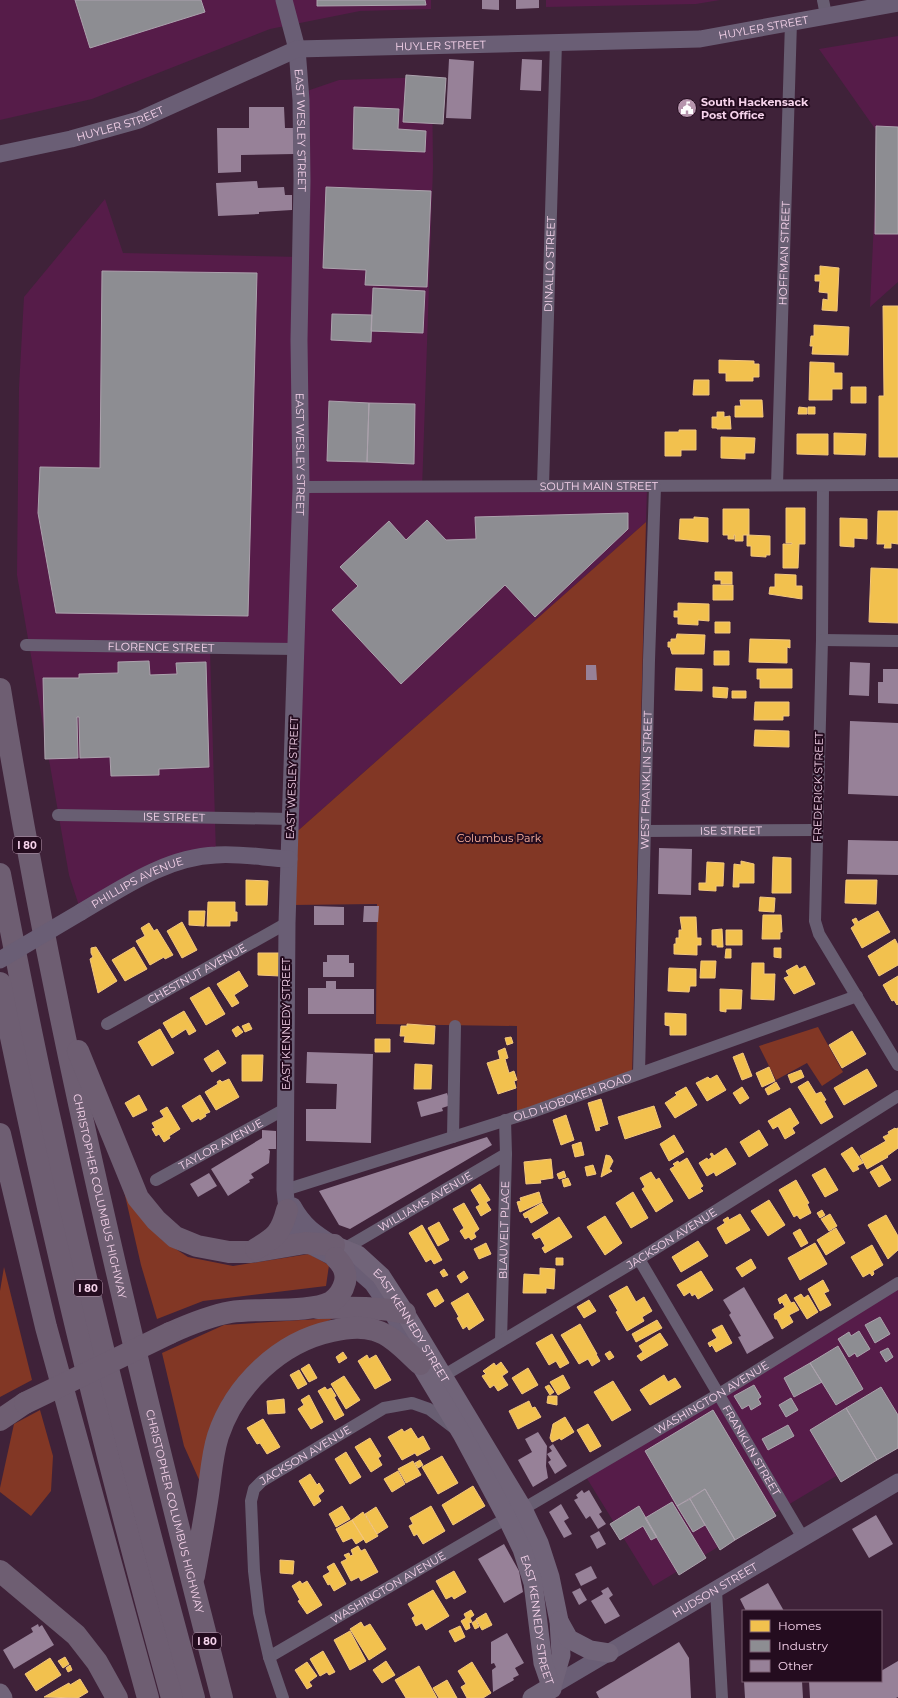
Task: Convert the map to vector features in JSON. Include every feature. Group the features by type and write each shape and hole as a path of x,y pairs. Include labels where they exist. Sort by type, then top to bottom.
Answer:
{"highway":[{"name":"CHRISTOPHER COLUMBUS HIGHWAY","path":"0,689 27,843 57,1000 123,1299 222,1698"},
{"name":"I 80","path":"0,874 50,1123 74,1226 116,1403 194,1698"},
{"name":"I 80","path":"0,983 42,1182 97,1413 172,1698"},
{"path":"0,1420 25,1403 200,1320 231,1312 314,1307 331,1302 341,1292 346,1279 346,1273 338,1251 305,1243 251,1252 228,1252 197,1246 175,1237 156,1220 138,1198 57,1000"},
{"path":"0,1134 0,1140"},
{"path":"0,1134 46,1327 148,1698"},
{"path":"251,1252 272,1240 283,1226 286,1200"},
{"path":"302,1308 398,1311"},
{"path":"193,1585 211,1468 218,1435 231,1408 242,1390 255,1375 282,1352 295,1344 326,1332 344,1328 374,1330 386,1335 398,1343 420,1364"},
{"path":"0,1571 76,1635 97,1662 117,1698"}],"main road":[{"name":"EAST KENNEDY STREET","path":"338,1251 358,1255 381,1276 398,1311 444,1376 515,1513 522,1549 534,1583 544,1663 552,1692"},
{"name":"EAST KENNEDY STREET","path":"420,1364 462,1434 515,1513 539,1543 550,1577 559,1621 561,1655 552,1692"},
{"path":"559,1621 569,1639 590,1650 609,1653"},
{"name":"HUDSON STREET","path":"532,1698 552,1692"},
{"path":"0,1693 3,1698"}],"street":[{"name":"EAST WESLEY STREET","path":"284,0 297,49 301,100 302,169 299,340 301,487 289,858"},
{"name":"HUYLER STREET","path":"0,154 71,139 139,120 297,49 700,39 792,22 824,8 898,3"},
{"name":"HOFFMAN STREET","path":"777,485 792,22"},
{"name":"DINALLO STREET","path":"543,486 556,42"},
{"name":"SOUTH MAIN STREET","path":"301,487 898,485"},
{"name":"FREDERICK STREET","path":"823,486 822,640 816,830 815,921 819,934 898,1065"},
{"name":"WEST FRANKLIN STREET","path":"639,1073 649,660 655,487"},
{"path":"822,640 898,641"},
{"name":"FLORENCE STREET","path":"26,645 296,649"},
{"name":"ISE STREET","path":"58,815 291,819"},
{"name":"ISE STREET","path":"645,831 816,830"},
{"name":"PHILLIPS AVENUE","path":"0,960 130,883 160,869 189,859 216,854 289,858"},
{"name":"EAST KENNEDY STREET","path":"289,858 285,1109 286,1200 293,1227 305,1243"},
{"name":"CHESTNUT AVENUE","path":"106,1024 287,923"},
{"name":"OLD HOBOKEN ROAD","path":"286,1200 453,1137 857,996"},
{"path":"453,1137 455,1026"},
{"name":"JACKSON AVENUE","path":"444,1376 639,1259 898,1096"},
{"name":"TAYLOR AVENUE","path":"156,1180 285,1109"},
{"name":"BLAUVELT PLACE","path":"501,1341 506,1154 505,1120"},
{"name":"WILLIAMS AVENUE","path":"338,1251 506,1154"},
{"name":"EAST KENNEDY STREET","path":"286,1200 300,1219 312,1231 338,1251"},
{"name":"FRANKLIN STREET","path":"639,1259 804,1538"},
{"name":"WASHINGTON AVENUE","path":"269,1657 719,1394 898,1283"},
{"name":"EAST KENNEDY STREET","path":"398,1311 420,1364"},
{"name":"JACKSON AVENUE","path":"283,1698 269,1657 259,1613 250,1516 251,1501 254,1489 259,1483 384,1408 412,1403 429,1409 462,1434"},
{"name":"HUDSON STREET","path":"552,1692 609,1653 898,1482"},
{"path":"716,1590 722,1698"}],"shaded area":[{"path":"0,0 431,0 431,9 360,11 270,29 92,99 0,120"},
{"path":"546,0 720,0 696,4 546,7"},
{"path":"898,36 898,282 870,307 878,133 819,49"},
{"path":"432,77 433,168 422,490 647,490 646,522 292,836 295,651 210,649 216,854 189,859 81,912 69,875 17,575 19,387 24,297 105,199 123,253 301,257 304,92 339,80"},
{"path":"898,1284 898,1439 653,1586 583,1472"}],"green space":[{"name":"Columbus Park","path":"646,522 632,1077 517,1115 517,1026 376,1024 377,904 291,905 292,836"},
{"path":"818,1027 843,1072 822,1086 807,1063 776,1080 759,1046"},
{"path":"124,1191 162,1240 188,1257 233,1266 309,1254 329,1265 326,1286 203,1301 157,1319 141,1265"},
{"path":"4,1267 32,1380 0,1397 0,1291"},
{"path":"334,1318 273,1346 223,1399 201,1484 184,1446 162,1353 224,1325"},
{"path":"40,1410 53,1456 51,1491 31,1516 0,1492 0,1488 14,1424"}],"building: Homes":[{"path":"820,266 839,268 837,311 822,310 823,299 828,300 828,293 819,292 820,281 815,281 815,275 820,275"},
{"path":"883,306 898,306 898,457 879,457 879,396 884,396"},
{"path":"814,325 849,327 848,355 812,354 813,346 810,346 811,336 814,336"},
{"path":"719,360 754,361 754,364 759,364 759,377 753,377 753,381 726,381 726,373 719,373"},
{"path":"810,362 834,363 834,373 842,373 842,389 832,389 832,400 809,400"},
{"path":"694,380 709,380 709,395 693,395"},
{"path":"851,387 866,387 866,403 851,403"},
{"path":"740,400 762,400 763,417 735,417 735,406 741,406"},
{"path":"799,407 807,408 807,414 798,414"},
{"path":"808,407 815,407 815,414 808,414"},
{"path":"717,412 724,412 724,417 730,416 731,429 712,428 712,417 717,417"},
{"path":"679,430 696,430 696,450 681,450 681,456 665,456 665,432 679,432"},
{"path":"834,433 866,434 865,455 834,454"},
{"path":"797,434 828,434 828,455 797,454"},
{"path":"721,437 755,438 754,453 745,453 745,459 721,458"},
{"path":"786,508 805,508 805,544 799,544 798,568 783,568 783,544 792,544 786,543"},
{"path":"723,509 749,509 749,535 743,535 743,541 735,541 735,535 734,539 728,539 728,535 723,535"},
{"path":"878,511 898,511 898,544 891,543 891,548 884,548 885,544 877,544"},
{"path":"694,517 708,518 708,542 679,539 680,519 694,519"},
{"path":"840,518 867,519 867,539 854,538 854,547 840,546"},
{"path":"747,535 770,536 770,555 766,555 766,557 751,556 751,546 747,546"},
{"path":"871,568 898,569 898,623 869,622"},
{"path":"715,572 732,572 732,584 721,584 721,580 715,580"},
{"path":"775,574 796,575 796,586 802,586 802,599 769,594 770,587 775,587"},
{"path":"713,585 733,585 733,600 713,600"},
{"path":"678,603 709,604 709,621 698,620 698,625 678,624 678,617 674,617 674,611 678,611"},
{"path":"715,622 730,622 730,633 715,633"},
{"path":"677,634 705,635 704,654 672,654 670,647 668,647 668,642 671,642 671,639 676,639"},
{"path":"750,639 790,640 790,648 787,647 787,663 749,662"},
{"path":"714,651 729,651 729,665 714,665"},
{"path":"676,668 702,669 702,691 675,690"},
{"path":"757,669 792,669 792,688 760,688 760,679 757,679"},
{"path":"713,687 728,688 727,698 713,697"},
{"path":"732,691 746,691 746,698 732,698"},
{"path":"755,702 789,702 789,716 783,716 783,720 754,720"},
{"path":"755,730 789,731 789,747 754,746"},
{"path":"773,857 791,858 791,893 772,893"},
{"path":"741,861 754,864 754,883 739,883 739,887 733,887 734,864 741,865"},
{"path":"707,862 724,863 723,886 716,886 716,891 699,890 699,883 706,883"},
{"path":"246,880 268,881 267,905 246,905"},
{"path":"846,880 877,880 876,904 845,903"},
{"path":"760,897 775,898 774,912 759,911"},
{"path":"208,902 235,902 237,921 230,921 230,926 207,926"},
{"path":"189,911 205,911 204,926 189,925"},
{"path":"878,911 890,932 862,948 851,928 855,925 852,920 856,918 858,922"},
{"path":"763,915 781,915 782,932 780,932 780,939 762,939"},
{"path":"680,917 696,917 697,938 701,938 701,945 697,945 697,955 674,954 674,944 676,944 676,938 679,938 679,930 682,930"},
{"path":"182,922 197,950 182,958 167,931"},
{"path":"149,923 154,931 157,929 173,955 165,959 164,957 150,965 136,941 145,936 141,928"},
{"path":"722,929 723,947 712,945 712,930"},
{"path":"726,930 742,930 742,945 726,945"},
{"path":"895,939 898,945 898,965 879,976 868,956"},
{"path":"96,947 117,981 98,993 90,959 93,957 91,948"},
{"path":"134,947 147,969 125,981 112,960"},
{"path":"774,948 781,948 781,958 774,957"},
{"path":"726,949 731,949 731,958 725,958"},
{"path":"258,953 280,953 280,976 258,975"},
{"path":"701,961 716,961 715,978 700,978"},
{"path":"752,963 764,963 764,974 775,974 774,1000 751,999"},
{"path":"797,965 799,969 805,966 815,984 794,994 784,978 789,976 786,971"},
{"path":"669,968 696,969 696,986 690,986 689,992 668,991"},
{"path":"239,971 248,986 234,995 239,1003 232,1007 217,984"},
{"path":"898,976 897,1005 894,1000 892,1001 883,985"},
{"path":"209,987 225,1014 206,1025 190,998"},
{"path":"720,989 742,990 741,1009 726,1009 726,1012 720,1011"},
{"path":"184,1011 196,1031 189,1035 186,1029 172,1038 163,1023"},
{"path":"665,1013 686,1014 686,1035 670,1035 670,1026 665,1025"},
{"path":"249,1023 252,1029 245,1032 242,1026"},
{"path":"407,1024 435,1026 434,1044 404,1042 405,1036 400,1036 401,1026 407,1026"},
{"path":"238,1026 243,1032 236,1037 232,1030"},
{"path":"160,1029 174,1053 152,1066 138,1042"},
{"path":"852,1031 866,1054 842,1068 829,1045"},
{"path":"511,1037 513,1043 507,1045 505,1038"},
{"path":"375,1039 390,1039 390,1052 375,1052"},
{"path":"505,1048 508,1058 505,1059 509,1073 514,1071 517,1080 514,1081 516,1088 498,1094 487,1063 500,1059 498,1051"},
{"path":"218,1050 226,1063 212,1072 204,1059"},
{"path":"743,1053 752,1076 742,1080 733,1057"},
{"path":"242,1055 263,1055 262,1081 242,1081"},
{"path":"415,1064 432,1065 431,1089 414,1089"},
{"path":"769,1067 775,1081 762,1087 756,1073"},
{"path":"867,1069 877,1086 844,1105 834,1088"},
{"path":"801,1070 804,1077 791,1083 788,1075"},
{"path":"717,1075 726,1090 707,1101 696,1083 708,1077 710,1079"},
{"path":"229,1079 239,1097 216,1110 205,1092 218,1084 217,1082 220,1080 222,1082"},
{"path":"808,1081 816,1094 821,1092 833,1117 821,1124 798,1087"},
{"path":"776,1082 780,1089 768,1095 765,1089"},
{"path":"686,1087 697,1105 675,1118 665,1103 677,1095 675,1093"},
{"path":"742,1087 749,1098 740,1104 733,1093"},
{"path":"139,1095 147,1110 133,1117 125,1103"},
{"path":"200,1095 210,1112 205,1114 206,1116 200,1120 199,1118 192,1122 182,1106"},
{"path":"601,1099 608,1124 599,1127 600,1130 596,1131 588,1103"},
{"path":"654,1106 661,1127 625,1139 618,1117"},
{"path":"167,1107 180,1129 169,1136 170,1138 164,1142 159,1134 156,1136 152,1129 155,1128 152,1123 164,1117 160,1111"},
{"path":"790,1108 799,1123 792,1128 795,1133 785,1139 778,1126 773,1129 768,1121"},
{"path":"566,1115 574,1140 561,1145 553,1120"},
{"path":"895,1128 898,1128 898,1148 887,1156 888,1157 867,1169 860,1156 886,1141 883,1137"},
{"path":"759,1130 768,1145 749,1157 740,1142"},
{"path":"674,1135 684,1152 669,1161 660,1144"},
{"path":"581,1142 584,1155 575,1157 572,1145"},
{"path":"852,1147 863,1163 857,1166 859,1169 853,1172 841,1154"},
{"path":"726,1148 736,1164 716,1176 714,1172 707,1176 699,1163 712,1157 710,1154 712,1153 714,1156"},
{"path":"606,1155 610,1156 613,1161 609,1169 612,1171 601,1177"},
{"path":"687,1158 703,1186 700,1188 703,1191 689,1199 670,1169 675,1166 673,1164 678,1161 679,1163"},
{"path":"551,1159 553,1178 540,1180 541,1183 526,1184 524,1162"},
{"path":"593,1165 596,1174 587,1176 585,1167"},
{"path":"882,1165 891,1180 879,1187 870,1172"},
{"path":"825,1168 838,1190 825,1197 812,1175"},
{"path":"564,1171 566,1177 559,1179 557,1174"},
{"path":"651,1172 656,1180 659,1178 673,1201 656,1212 642,1189 645,1187 640,1178"},
{"path":"568,1178 571,1185 564,1187 562,1180"},
{"path":"796,1180 809,1203 807,1204 811,1213 800,1219 797,1215 794,1217 779,1190"},
{"path":"480,1184 490,1200 486,1202 491,1210 481,1216 476,1207 480,1205 471,1190"},
{"path":"539,1192 542,1202 520,1212 517,1202 521,1201 520,1198"},
{"path":"633,1192 648,1218 631,1228 616,1203"},
{"path":"769,1200 785,1225 768,1236 751,1211"},
{"path":"464,1203 479,1229 474,1233 476,1237 471,1240 469,1237 465,1239 460,1231 464,1228 453,1209"},
{"path":"542,1203 548,1213 531,1223 528,1217 525,1218 523,1214"},
{"path":"822,1210 825,1215 820,1218 817,1213"},
{"path":"740,1214 750,1230 726,1244 717,1228 725,1223 723,1220 728,1217 729,1220"},
{"path":"830,1214 837,1226 829,1231 821,1219"},
{"path":"886,1215 898,1236 898,1250 888,1259 868,1225"},
{"path":"605,1216 622,1243 605,1255 587,1227"},
{"path":"559,1217 572,1237 545,1253 542,1248 545,1246 540,1237 535,1239 532,1234"},
{"path":"439,1222 449,1240 438,1246 428,1228"},
{"path":"422,1225 442,1260 434,1264 431,1259 426,1262 409,1233"},
{"path":"836,1228 845,1243 826,1255 817,1240"},
{"path":"800,1229 808,1243 801,1247 793,1233"},
{"path":"698,1241 708,1256 681,1272 672,1257"},
{"path":"486,1243 491,1254 479,1259 474,1249"},
{"path":"815,1243 827,1264 800,1280 788,1258"},
{"path":"872,1245 883,1265 873,1271 874,1274 872,1276 870,1273 863,1277 851,1257"},
{"path":"556,1258 563,1258 563,1265 556,1265"},
{"path":"751,1259 756,1268 742,1277 736,1268"},
{"path":"540,1268 555,1269 554,1289 546,1288 546,1293 523,1293 524,1274 540,1275"},
{"path":"444,1269 448,1275 443,1277 440,1272"},
{"path":"464,1271 468,1278 461,1283 457,1276"},
{"path":"701,1271 713,1290 698,1299 695,1294 692,1296 690,1292 684,1296 677,1285"},
{"path":"823,1280 829,1291 824,1293 831,1305 820,1311 808,1289"},
{"path":"627,1286 636,1302 644,1297 652,1311 642,1317 644,1321 627,1331 609,1296"},
{"path":"437,1289 444,1301 435,1307 427,1294"},
{"path":"468,1293 484,1320 469,1330 467,1326 463,1329 457,1318 459,1317 451,1303"},
{"path":"786,1294 791,1303 794,1302 799,1310 789,1315 793,1322 782,1329 777,1319 775,1319 774,1314 785,1307 782,1302 780,1304 778,1299"},
{"path":"801,1294 804,1298 808,1295 818,1312 807,1319 794,1298"},
{"path":"589,1300 596,1311 584,1318 577,1307"},
{"path":"657,1320 662,1328 636,1342 632,1334"},
{"path":"580,1324 600,1361 592,1366 588,1359 579,1364 561,1335"},
{"path":"722,1325 732,1343 716,1352 712,1345 710,1347 708,1343 717,1338 712,1330"},
{"path":"660,1333 668,1345 641,1361 637,1356 643,1352 639,1346"},
{"path":"552,1334 569,1363 560,1368 556,1361 549,1365 536,1343"},
{"path":"610,1351 614,1357 609,1360 605,1354"},
{"path":"343,1352 347,1358 339,1363 336,1357"},
{"path":"367,1355 369,1359 376,1355 391,1380 375,1389 358,1361"},
{"path":"501,1362 508,1372 502,1376 508,1385 498,1391 494,1385 490,1388 482,1376 486,1374 483,1371 494,1363 496,1366"},
{"path":"309,1364 317,1378 309,1382 301,1369"},
{"path":"528,1368 538,1385 522,1394 512,1378"},
{"path":"299,1370 307,1384 298,1389 290,1375"},
{"path":"563,1375 570,1388 558,1395 550,1382"},
{"path":"664,1375 668,1382 675,1378 681,1387 650,1405 640,1390"},
{"path":"344,1376 360,1400 346,1409 331,1384"},
{"path":"613,1381 631,1410 612,1421 594,1392"},
{"path":"549,1385 554,1392 550,1395 545,1387"},
{"path":"325,1387 327,1390 331,1388 336,1396 334,1397 344,1415 335,1420 318,1391"},
{"path":"309,1395 323,1422 311,1429 298,1409 304,1405 301,1400"},
{"path":"548,1396 557,1396 557,1405 547,1403"},
{"path":"284,1399 285,1413 268,1414 267,1401"},
{"path":"529,1401 532,1408 535,1407 541,1417 518,1429 509,1411"},
{"path":"565,1417 574,1432 561,1440 560,1438 552,1442 550,1438 553,1424"},
{"path":"263,1419 280,1447 267,1454 260,1443 257,1444 247,1428"},
{"path":"588,1424 601,1446 590,1452 577,1430"},
{"path":"411,1428 418,1439 423,1436 430,1449 417,1456 415,1453 402,1460 388,1437 402,1429 404,1432"},
{"path":"370,1438 381,1456 378,1458 382,1465 371,1472 355,1447"},
{"path":"346,1452 361,1477 350,1484 335,1459"},
{"path":"442,1456 458,1483 438,1494 422,1467"},
{"path":"420,1460 423,1465 418,1468 415,1463"},
{"path":"413,1461 421,1475 406,1483 398,1469"},
{"path":"398,1471 405,1484 392,1492 384,1479"},
{"path":"310,1474 317,1485 319,1483 324,1491 318,1496 321,1501 314,1506 299,1481"},
{"path":"473,1486 485,1506 453,1525 442,1505"},
{"path":"342,1506 350,1519 336,1527 329,1514"},
{"path":"431,1506 445,1531 423,1544 417,1534 414,1536 409,1526 413,1524 410,1518"},
{"path":"376,1507 388,1527 377,1534 365,1514"},
{"path":"363,1512 378,1536 366,1543 352,1520"},
{"path":"352,1520 364,1539 356,1544 352,1538 343,1542 336,1529"},
{"path":"358,1546 361,1551 365,1549 378,1572 361,1581 359,1577 351,1581 341,1562 347,1559 344,1555 349,1553 350,1556 353,1555 351,1550"},
{"path":"280,1560 294,1561 293,1574 280,1573"},
{"path":"334,1563 346,1584 334,1591 330,1584 328,1585 323,1576 330,1572 327,1567"},
{"path":"454,1571 466,1592 454,1599 452,1596 446,1599 436,1581"},
{"path":"300,1581 302,1584 307,1581 322,1605 307,1614 298,1601 300,1600 292,1586"},
{"path":"433,1590 449,1616 426,1630 422,1623 416,1626 412,1618 415,1616 408,1604"},
{"path":"471,1610 474,1615 470,1618 472,1622 469,1623 470,1628 466,1630 461,1621 466,1618 464,1614"},
{"path":"486,1613 492,1625 482,1630 476,1619"},
{"path":"476,1620 479,1627 475,1629 472,1623"},
{"path":"361,1622 364,1627 370,1624 386,1649 369,1660 350,1629"},
{"path":"460,1626 465,1637 455,1642 449,1631"},
{"path":"350,1631 366,1661 350,1670 334,1640"},
{"path":"323,1651 335,1672 329,1675 327,1672 320,1676 310,1659"},
{"path":"65,1657 69,1664 63,1668 58,1661"},
{"path":"50,1658 61,1675 36,1691 25,1674"},
{"path":"386,1661 395,1675 382,1683 373,1670"},
{"path":"307,1662 317,1676 309,1682 312,1686 307,1689 295,1670"},
{"path":"472,1662 491,1693 483,1698 467,1698 461,1687 466,1684 458,1671"},
{"path":"70,1665 72,1670 68,1672 66,1668"},
{"path":"419,1666 437,1698 406,1698 395,1680"},
{"path":"80,1679 88,1692 78,1698 44,1697 69,1683 70,1685"},
{"path":"447,1680 457,1698 439,1698 433,1688"}],"building: Industry":[{"path":"75,0 201,0 205,12 90,48"},
{"path":"317,0 425,0 426,5 317,6"},
{"path":"406,75 446,78 443,124 403,122"},
{"path":"354,107 399,109 398,129 426,131 425,152 353,149"},
{"path":"876,126 898,127 898,234 875,234"},
{"path":"326,187 431,191 427,287 365,285 366,270 323,268"},
{"path":"102,271 257,273 248,616 56,613 38,513 40,467 100,468"},
{"path":"373,288 425,291 423,333 371,331"},
{"path":"332,314 372,315 371,342 331,340"},
{"path":"329,401 369,403 367,462 327,461"},
{"path":"369,403 415,404 414,464 367,462"},
{"path":"628,513 628,529 535,617 505,585 401,684 332,610 358,586 340,567 389,521 406,540 427,520 446,540 476,539 475,517"},
{"path":"149,661 150,675 177,674 176,663 206,662 209,767 159,769 159,775 111,776 110,757 80,758 79,717 77,717 78,758 45,759 43,678 79,678 79,674 118,673 118,662"},
{"path":"880,1317 890,1334 875,1343 865,1325"},
{"path":"859,1331 870,1349 857,1357 855,1353 849,1357 838,1339 849,1332 851,1336"},
{"path":"838,1346 863,1389 836,1405 810,1363"},
{"path":"888,1348 893,1357 886,1362 880,1352"},
{"path":"810,1363 822,1382 794,1397 784,1378"},
{"path":"754,1385 761,1397 758,1399 761,1404 751,1410 749,1405 742,1409 734,1396"},
{"path":"881,1387 898,1415 898,1448 877,1460 846,1408"},
{"path":"791,1398 798,1410 786,1417 779,1405"},
{"path":"846,1408 877,1460 841,1482 810,1430"},
{"path":"713,1410 776,1516 735,1540 705,1489 677,1506 645,1451"},
{"path":"788,1425 794,1436 768,1450 762,1439"},
{"path":"705,1489 735,1540 720,1550 690,1499"},
{"path":"690,1499 705,1525 693,1532 677,1506"},
{"path":"672,1502 706,1558 679,1575 645,1518"},
{"path":"639,1506 657,1537 651,1540 643,1526 620,1540 610,1524"}],"building: Other":[{"path":"482,0 499,0 499,10 482,9"},
{"path":"516,0 539,0 539,8 516,9"},
{"path":"449,59 474,61 471,119 446,118"},
{"path":"522,59 542,60 541,91 520,90"},
{"path":"249,107 284,107 285,128 293,128 294,154 241,155 241,172 218,173 217,128 249,128"},
{"path":"257,181 258,188 284,187 285,195 292,195 292,210 259,212 259,214 218,216 216,183"},
{"path":"850,662 870,663 869,696 849,695"},
{"path":"586,665 596,665 597,680 586,680"},
{"path":"883,669 898,669 898,704 878,703 878,682 883,682"},
{"path":"850,721 898,723 898,796 848,794"},
{"path":"848,840 898,841 898,875 847,874"},
{"path":"659,848 692,849 691,895 658,894"},
{"path":"314,906 344,907 344,925 314,925"},
{"path":"364,906 379,906 378,922 363,922"},
{"path":"327,955 349,955 349,963 354,963 354,977 323,977 323,962 327,962"},
{"path":"326,981 336,981 336,989 374,989 374,1014 308,1014 308,988 326,988"},
{"path":"307,1052 373,1054 371,1143 306,1141 306,1109 336,1109 337,1084 306,1083"},
{"path":"447,1093 451,1105 442,1108 443,1111 421,1117 417,1102"},
{"path":"262,1130 276,1131 276,1149 268,1149 270,1151 269,1163 251,1174 254,1178 249,1180 250,1182 228,1196 211,1169 262,1138"},
{"path":"487,1137 492,1145 350,1229 339,1225 319,1191"},
{"path":"209,1173 217,1186 198,1197 190,1184"},
{"path":"744,1287 774,1338 747,1354 738,1337 741,1336 729,1315 731,1313 723,1300"},
{"path":"538,1432 547,1446 546,1466 548,1478 533,1487 518,1460 532,1452 525,1439"},
{"path":"553,1444 567,1466 555,1474 548,1462 551,1460 547,1454 552,1451 549,1447"},
{"path":"582,1490 584,1493 589,1490 602,1512 599,1514 606,1524 598,1529 590,1516 586,1519 574,1500 578,1498 576,1495"},
{"path":"561,1504 569,1518 564,1521 572,1534 564,1538 549,1512"},
{"path":"876,1515 893,1544 869,1558 852,1529"},
{"path":"599,1531 606,1544 597,1549 590,1536"},
{"path":"504,1544 519,1571 523,1592 504,1603 478,1559"},
{"path":"591,1566 597,1578 581,1586 575,1574"},
{"path":"768,1583 783,1610 746,1610 740,1599"},
{"path":"608,1587 613,1595 609,1598 620,1616 605,1624 591,1601 603,1594 601,1591"},
{"path":"580,1588 587,1600 579,1605 572,1592"},
{"path":"38,1624 39,1627 42,1625 54,1645 14,1669 3,1650 33,1632 31,1628"},
{"path":"507,1633 524,1663 515,1668 519,1675 513,1678 514,1680 493,1692 492,1670 496,1667 494,1663 491,1664 491,1642"},
{"path":"679,1642 689,1658 691,1698 599,1698 596,1692"},
{"path":"898,1661 898,1697 810,1698 809,1682 882,1682 882,1670"},
{"path":"744,1682 802,1682 803,1698 745,1698"}],"place":[{"name":"South Hackensack Post Office","path":"687,108"}]}
